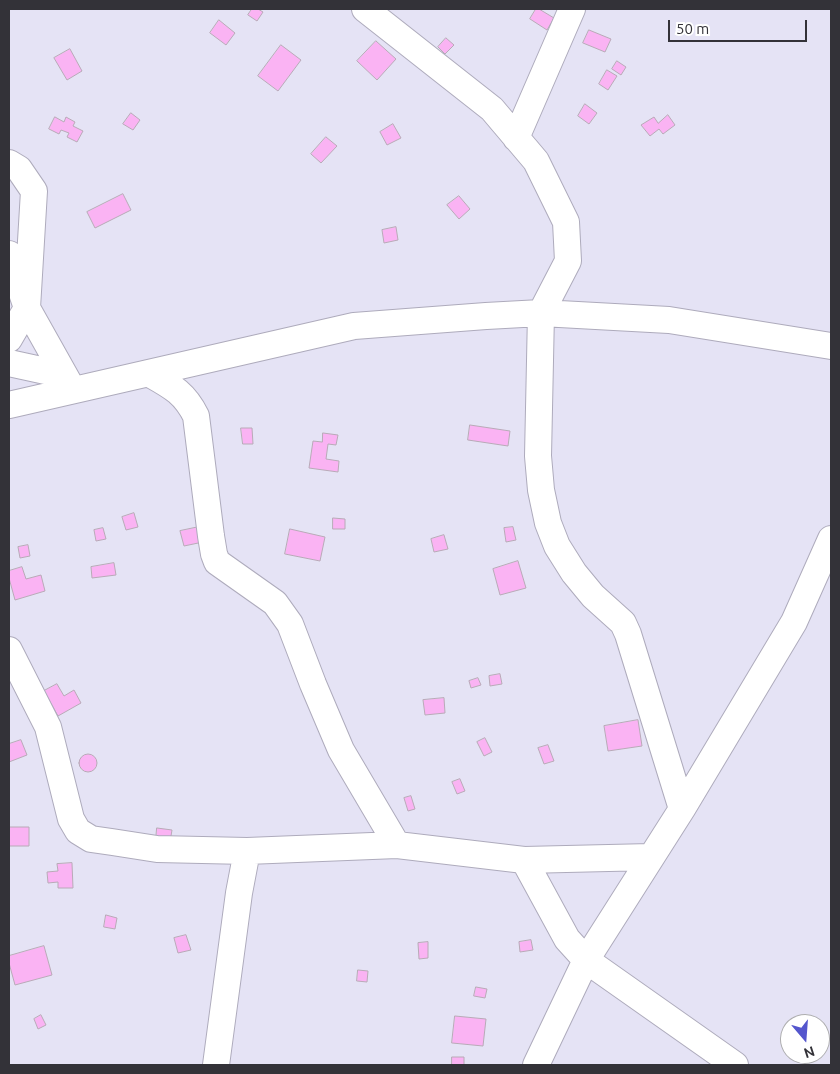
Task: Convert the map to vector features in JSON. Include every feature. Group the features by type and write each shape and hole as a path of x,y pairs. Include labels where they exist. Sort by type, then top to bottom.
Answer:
{"street":[{"path":"365,9 492,109 536,161 566,222 568,261 541,313 538,456 541,490 548,523 557,546 593,596 623,623 628,634 682,809"},
{"path":"516,138 572,9"},
{"path":"9,163 19,169 34,191 28,308 9,338"},
{"path":"9,254 28,308 68,382"},
{"path":"9,405 68,382 148,374 354,326 541,313 669,320 831,346"},
{"path":"9,363 68,382"},
{"path":"148,374 176,388 189,402 196,416 212,545 217,562 275,604 290,624 312,684 341,750 397,845"},
{"path":"536,1065 586,960 682,809 794,622 831,539"},
{"path":"9,650 48,727 71,819 78,831 91,839 157,849 247,850 397,845 524,860 651,857"},
{"path":"216,1065 239,893 247,850"},
{"path":"524,860 567,939 586,960 734,1065"}],"building":[{"path":"252,9 258,9 263,12 257,21 248,15"},
{"path":"536,9 554,18 547,30 530,19"},
{"path":"219,20 235,33 226,45 210,33"},
{"path":"589,30 611,39 605,52 583,43"},
{"path":"446,38 454,45 445,54 438,47"},
{"path":"376,41 396,59 377,80 357,61"},
{"path":"281,45 301,60 278,91 258,76"},
{"path":"70,49 82,71 67,80 54,58"},
{"path":"617,61 626,67 621,75 612,69"},
{"path":"607,70 617,76 608,90 599,84"},
{"path":"585,104 597,113 589,124 578,116"},
{"path":"131,113 140,120 133,130 123,124"},
{"path":"668,115 675,125 663,134 659,129 650,136 641,125 654,117 658,123"},
{"path":"55,117 64,122 66,117 75,122 73,126 83,131 77,142 67,137 69,133 61,130 59,134 49,129"},
{"path":"393,124 401,138 387,145 380,132"},
{"path":"326,137 337,146 321,163 311,154"},
{"path":"123,194 131,210 95,228 87,212"},
{"path":"459,196 470,209 459,219 447,205"},
{"path":"396,227 398,240 384,243 382,230"},
{"path":"470,425 510,431 508,446 468,440"},
{"path":"241,428 252,428 253,444 243,444"},
{"path":"323,433 338,435 336,445 328,444 326,459 339,461 338,472 309,468 313,441 322,442"},
{"path":"134,513 138,527 126,530 122,517"},
{"path":"333,518 345,519 345,529 333,529"},
{"path":"199,527 203,542 184,546 180,531"},
{"path":"513,527 516,540 506,542 504,528"},
{"path":"103,528 106,539 96,541 94,530"},
{"path":"290,529 325,537 320,561 285,554"},
{"path":"444,535 448,549 434,552 431,539"},
{"path":"28,545 30,556 20,558 18,547"},
{"path":"518,561 526,588 500,595 493,569"},
{"path":"114,563 116,575 92,578 91,567"},
{"path":"22,567 26,579 41,575 45,591 15,600 9,571"},
{"path":"500,674 502,684 490,686 489,676"},
{"path":"478,678 481,685 471,688 469,681"},
{"path":"57,684 64,696 74,690 81,703 58,716 44,691"},
{"path":"444,698 445,713 425,715 423,700"},
{"path":"638,720 642,746 608,751 604,726"},
{"path":"485,738 492,752 484,756 477,742"},
{"path":"21,740 27,755 9,762 9,744"},
{"path":"548,745 554,761 544,764 538,748"},
{"path":"88,754 94,757 97,763 94,769 88,772 82,769 79,763 82,757"},
{"path":"460,779 465,791 457,794 452,782"},
{"path":"411,796 415,809 408,811 404,798"},
{"path":"9,827 29,827 29,846 9,846"},
{"path":"157,828 172,830 170,842 156,840"},
{"path":"72,863 73,888 58,888 58,882 48,883 47,872 58,871 57,864"},
{"path":"106,915 117,918 115,929 104,927"},
{"path":"186,935 191,950 178,953 174,938"},
{"path":"531,940 533,950 520,952 519,942"},
{"path":"428,942 428,958 419,959 418,943"},
{"path":"44,946 52,975 15,985 9,956"},
{"path":"358,970 368,971 367,982 357,981"},
{"path":"476,987 487,989 485,998 474,996"},
{"path":"41,1015 46,1025 38,1029 34,1019"},
{"path":"455,1016 486,1019 483,1046 452,1043"},
{"path":"452,1057 464,1057 464,1065 452,1065"}]}
